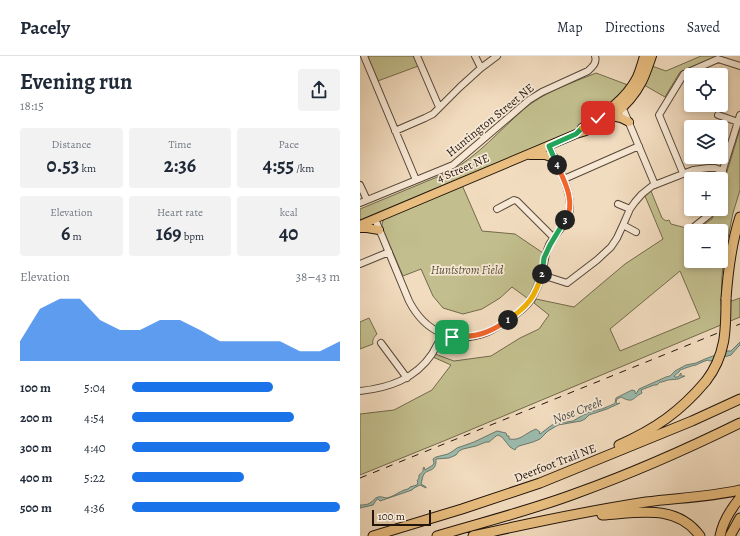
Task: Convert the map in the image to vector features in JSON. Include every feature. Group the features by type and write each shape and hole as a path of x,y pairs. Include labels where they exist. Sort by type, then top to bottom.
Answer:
{"highway":[{"path":"462,508 477,500 613,448 661,423 690,399 706,381 715,368 721,355 726,325 726,299 730,257 740,217"},
{"name":"Deerfoot Trail NE","path":"373,536 540,482 692,421 740,399"},
{"path":"438,536 577,493 648,465 740,423"},
{"path":"473,536 637,504 740,490"},
{"path":"720,536 722,525 730,510 740,498"},
{"path":"555,519 592,515 658,512 670,514 685,521 700,536"},
{"path":"730,536 740,518"}],"main road":[{"name":"4 Street NE","path":"360,226 576,134 584,132 612,116 638,76 644,56"},
{"name":"4 Street NE","path":"576,134 582,128 598,118 619,105 629,101 642,83 652,56"},
{"path":"612,116 629,122"},
{"path":"526,155 545,155 554,158"},
{"path":"360,226 379,230"}],"street":[{"path":"364,56 416,180"},
{"path":"417,56 439,107"},
{"path":"475,56 481,68"},
{"path":"395,131 433,114 481,68 497,56"},
{"name":"Huntington Street NE","path":"360,203 453,165 529,100 542,92 588,71 595,65 595,56"},
{"path":"683,173 659,115 684,74 718,59 740,66"},
{"path":"619,105 624,111 629,122 655,185"},
{"path":"542,275 567,283 597,260 611,247 617,238 630,209 635,202 652,186 683,173 702,168 715,168 723,171 739,118 718,115"},
{"path":"375,219 409,301 420,318 429,326 452,337 476,336 488,332 520,312 532,299 542,275 544,258 554,238 568,216 570,206 568,193 564,179 549,146"},
{"path":"564,179 639,146"},
{"path":"360,185 367,200"},
{"path":"497,209 514,200 517,201 554,238"},
{"path":"618,204 630,209"},
{"path":"698,224 708,216"},
{"path":"623,225 636,232"},
{"path":"360,264 389,252"},
{"path":"360,391 375,390 390,386 407,378 423,365 432,354 443,334"},
{"path":"381,342 407,378"}],"green space":[{"path":"364,56 417,56 421,65 375,82"},
{"path":"701,56 717,56 689,68 684,68 684,70 680,72 665,97 644,85 652,66 666,71"},
{"path":"596,73 628,85 616,98 574,130 360,222 360,209 460,166 479,151 532,103 559,88"},
{"path":"740,129 740,190 733,213 728,238 728,224 704,224 712,219 713,216 728,216 727,172"},
{"name":"Huntstrom Field","path":"462,185 482,231 515,234 543,253 539,271 527,298 512,287 500,298 482,309 463,314 443,308 433,296 421,269 403,276 382,227 384,218"},
{"path":"651,191 662,218 666,221 669,220 671,224 684,227 684,268 723,268 721,305 740,298 740,317 360,475 360,414 394,410 432,390 451,365 433,357 435,354 454,361 491,356 520,338 539,329 549,315 534,303 536,299 574,307 625,264 663,239 645,196","holes":["680,271 700,318 620,351 610,329"]},
{"path":"369,318 377,334 373,344 360,349 360,322"}],"shaded area":[{"path":"740,342 740,345 731,355 710,361 706,360 680,370 674,376 678,377 681,373 681,376 685,376 678,379 660,382 657,385 641,390 642,393 633,400 628,400 621,397 617,399 616,402 617,404 620,403 589,415 581,421 558,425 548,431 540,439 519,446 515,450 498,435 489,442 463,449 456,455 449,458 436,459 434,468 425,473 423,476 421,484 426,488 420,485 412,490 380,501 377,499 373,505 360,508 360,505 369,504 377,498 387,498 417,485 419,475 423,471 423,468 424,467 425,470 433,465 433,459 436,457 448,454 457,448 497,431 506,433 507,436 509,436 509,439 520,438 536,429 540,432 540,434 552,425 573,421 591,411 595,411 596,406 596,410 598,410 614,404 616,398 632,390 635,391 636,394 639,389 670,376 675,371 686,365 696,363 726,351 731,351"}],"railway":[{"path":"360,478 740,324"}],"route":[{"path":"452,337 476,336 488,332 520,312 532,299 542,275 544,258 550,245 568,216 570,206 564,179 549,146 576,134 582,128 598,118"}],"water label":[{"name":"Nose Creek","path":"577,410"}]}
